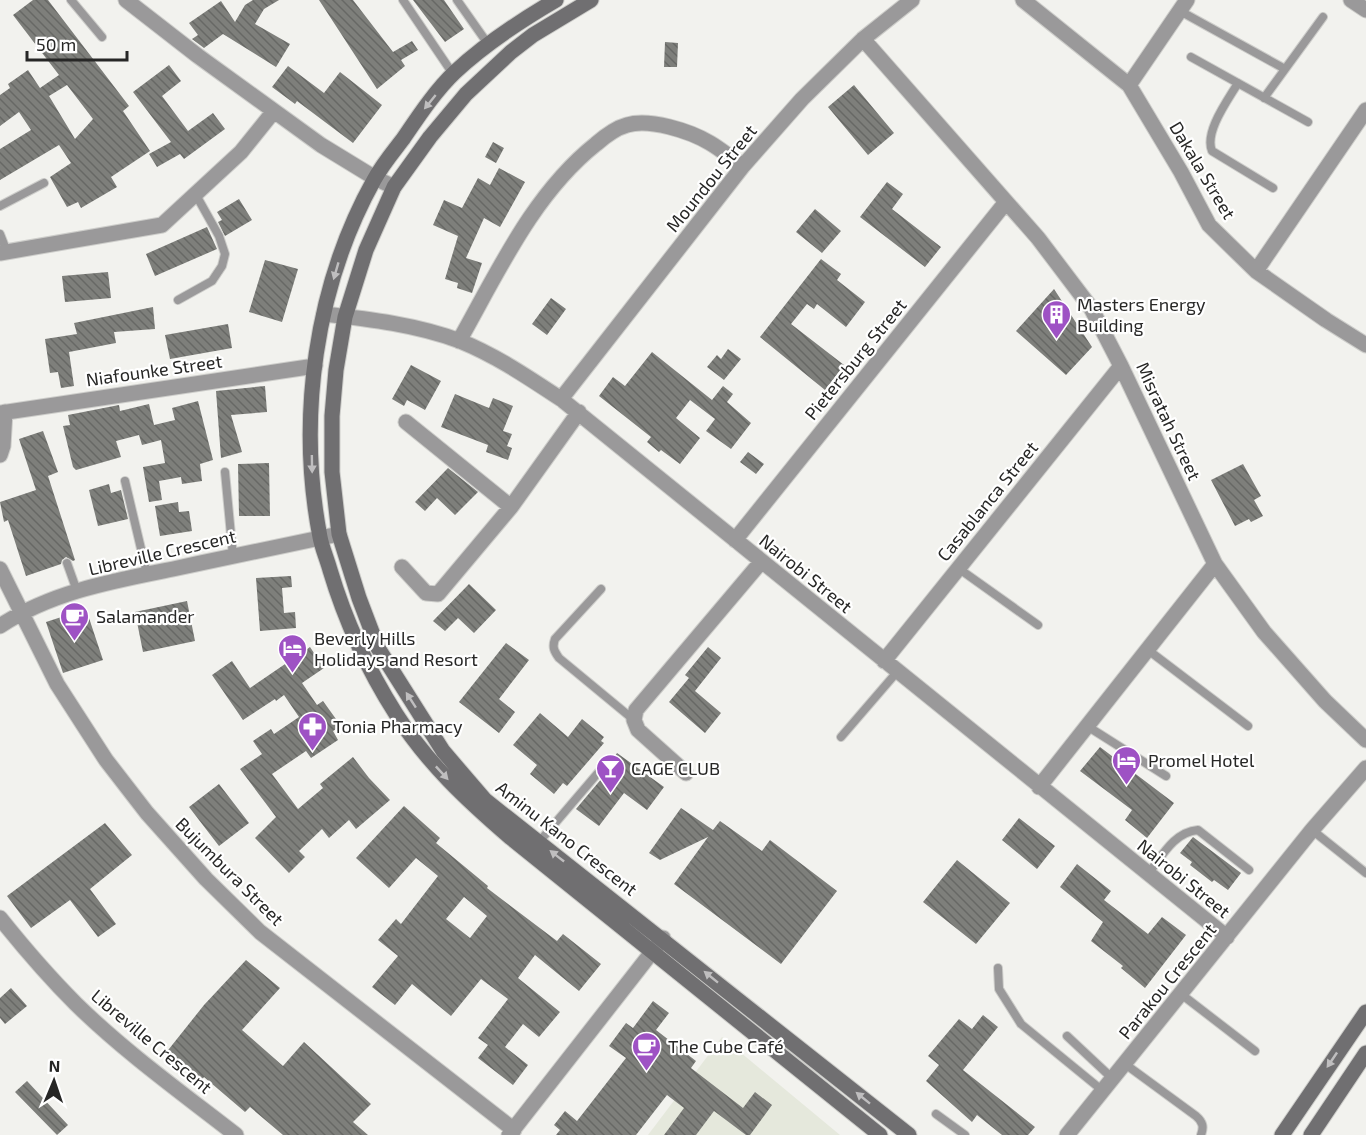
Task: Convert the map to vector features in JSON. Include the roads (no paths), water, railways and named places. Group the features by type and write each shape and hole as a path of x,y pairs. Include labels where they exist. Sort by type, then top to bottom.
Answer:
{"street":[{"path":"126,0 198,56 321,145 394,187"},
{"path":"556,0 488,44 453,74 415,121 375,178 341,252 324,314 315,366 311,414 313,475 320,538 337,594 358,643 396,714 429,759 467,800 880,1135"},
{"name":"Aminu Kano Crescent","path":"591,0 533,35 466,94 430,137 394,187 366,250 345,316 336,370 332,416 332,472 339,534 378,648 443,751 485,800 663,938 909,1135"},
{"name":"Moundou Street","path":"561,399 743,166 802,99 862,39 912,0"},
{"name":"Dakala Street","path":"1023,0 1129,85 1181,172 1209,225 1256,271 1366,345"},
{"path":"1352,0 1366,10"},
{"path":"1129,85 1184,5"},
{"name":"Misratah Street","path":"862,39 1038,238 1091,308 1215,564 1264,632 1325,701 1366,740"},
{"path":"1256,271 1366,110"},
{"path":"4,252 162,225 241,152 274,111"},
{"path":"459,341 532,214 583,154 605,136 626,125 648,123 675,129 709,142 743,166"},
{"name":"Pietersburg Street","path":"735,540 1006,202"},
{"name":"Nairobi Street","path":"324,314 408,327 459,341 504,362 561,399 1227,937"},
{"name":"Niafounke Street","path":"3,413 315,366"},
{"name":"Casablanca Street","path":"884,661 1121,366"},
{"path":"402,567 426,593 438,594 512,507 579,412"},
{"path":"0,455 3,446 3,413"},
{"path":"406,422 512,507"},
{"name":"Libreville Crescent","path":"0,626 21,612 77,591 339,534"},
{"path":"686,773 638,730 634,720 636,710 761,562"},
{"path":"1040,787 1215,564"},
{"name":"Bujumbura Street","path":"0,569 57,684 106,760 147,813 206,879 260,932 511,1132"},
{"name":"Parakou Crescent","path":"1067,1135 1312,830 1366,768"},
{"name":"Libreville Crescent","path":"0,918 28,954 77,1005 236,1135"},
{"path":"511,1132 663,938"},
{"path":"1282,1135 1366,1012"},
{"path":"1311,1135 1366,1053"}],"lane":[{"path":"70,0 102,37"},
{"path":"402,0 453,74"},
{"path":"457,0 488,44"},
{"path":"1184,5 1285,69"},
{"path":"1264,98 1323,17"},
{"path":"1191,57 1308,122"},
{"path":"1238,83 1211,133 1209,143 1212,151 1273,188"},
{"path":"0,206 45,183"},
{"path":"178,300 212,281 222,266 225,254 219,236 196,195"},
{"path":"0,234 4,252"},
{"path":"225,472 233,556"},
{"path":"125,481 147,574"},
{"path":"67,563 77,591"},
{"path":"958,568 1038,625"},
{"path":"602,589 555,639 554,652 558,658 634,720"},
{"path":"1148,650 1248,726"},
{"path":"842,737 897,672"},
{"path":"1087,726 1166,776"},
{"path":"539,842 603,767"},
{"path":"1148,874 1174,840 1186,831 1198,830 1249,870"},
{"path":"1312,830 1366,873"},
{"path":"998,968 999,989 1021,1024 1108,1085"},
{"path":"1181,994 1255,1051"},
{"path":"1068,1036 1108,1085"},
{"path":"1125,1064 1201,1121 1203,1126 1201,1135"},
{"path":"936,1114 965,1135"}],"place":[{"name":"Masters Energy Building","path":"1056,340"},
{"name":"Salamander","path":"75,642"},
{"name":"Beverly Hills Holidays and Resort","path":"293,674"},
{"name":"Tonia Pharmacy","path":"312,752"},
{"name":"Promel Hotel","path":"1127,786"},
{"name":"CAGE CLUB","path":"610,794"},
{"name":"The Cube Café","path":"647,1072"}]}
